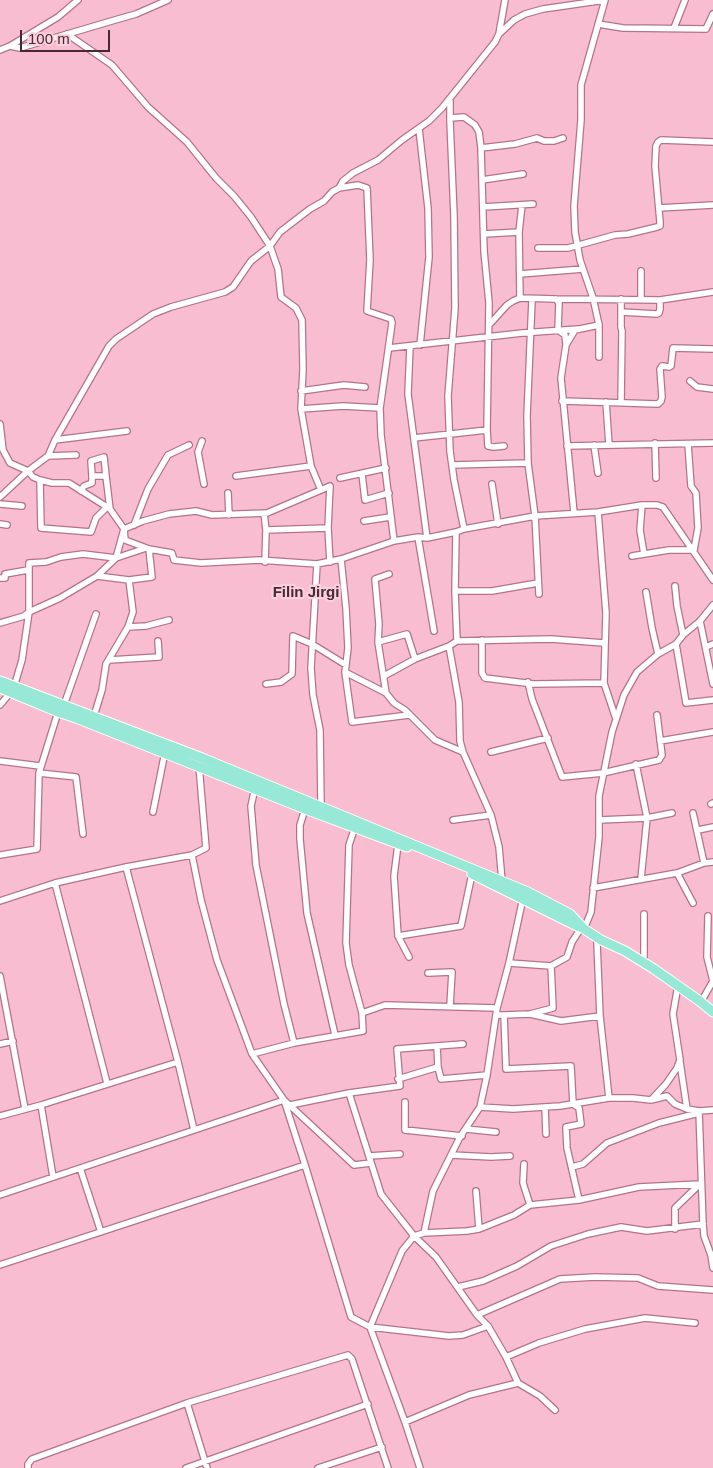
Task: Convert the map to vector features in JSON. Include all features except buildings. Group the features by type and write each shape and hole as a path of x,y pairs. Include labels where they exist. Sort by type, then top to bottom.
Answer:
{"main road":[{"path":"0,681 13,689 61,709 76,718 117,730 321,806 528,892 570,914 597,943 623,953 652,971 713,1018"},
{"path":"0,688 13,689"},
{"path":"61,709 94,716 117,730 164,752 472,874 625,951 644,962 713,1012"}],"street":[{"path":"0,50 58,17 78,0"},
{"path":"10,46 20,48 136,14 168,0"},
{"path":"0,497 28,471 48,456 55,440 109,346 116,339 153,314 225,292 233,287 251,261 270,246 280,232 339,188 343,181 353,173 378,160 419,129 442,108 495,42 499,34 505,0"},
{"path":"499,34 514,20 525,14 543,9 605,0 581,84 581,120 574,206 575,232 599,325 599,357"},
{"path":"674,28 677,16 685,0"},
{"path":"598,24 623,28 706,29 713,14"},
{"path":"67,34 112,66 148,107 187,142 251,217 270,246 278,269 281,297 296,308 302,320 303,369 300,409 311,466 321,490"},
{"path":"450,97 455,308 449,388 450,434 452,465 464,529"},
{"path":"450,118 464,117 475,124 479,132 486,277 489,302 488,446 504,446"},
{"path":"419,129 428,201 428,247 420,345"},
{"path":"481,148 514,144 537,138 544,141 554,141 563,138"},
{"path":"538,248 568,248 615,235 657,228 660,226 655,166 658,142 661,140 713,142"},
{"path":"482,180 523,174"},
{"path":"339,188 358,185 367,188 370,260 367,312 392,320 380,408 381,443 386,468 394,541"},
{"path":"520,298 519,232 522,204"},
{"path":"483,207 533,204"},
{"path":"659,208 713,205"},
{"path":"484,234 519,232"},
{"path":"520,274 583,269"},
{"path":"641,271 641,299"},
{"path":"489,325 507,305 520,298 532,300 593,298 660,300 713,292"},
{"path":"556,299 559,303 558,330"},
{"path":"621,299 621,402"},
{"path":"532,300 527,416 528,463 535,516 539,594"},
{"path":"621,312 657,314 660,309 660,300"},
{"path":"389,348 599,325"},
{"path":"566,345 575,330 580,328"},
{"path":"558,330 566,335 561,378 562,401 574,513"},
{"path":"410,346 408,394 428,538"},
{"path":"562,401 658,404 662,397 660,369 662,366 671,366 674,348 713,349"},
{"path":"690,381 697,387 713,389"},
{"path":"301,391 344,385 365,387"},
{"path":"606,402 609,445"},
{"path":"300,409 342,406 380,408"},
{"path":"0,424 3,450 10,463 28,471 33,477 40,480 69,482 109,508 124,529 125,540 147,549 172,553 174,560 201,563 241,560 317,564 341,559 394,541 418,537 428,538 464,529 535,516 598,512 642,505 657,505 663,508 694,550 713,580"},
{"path":"414,438 488,430"},
{"path":"55,440 100,436 126,431"},
{"path":"202,441 198,452 204,484"},
{"path":"655,443 656,478"},
{"path":"567,446 713,443"},
{"path":"688,444 691,486 696,493 698,528 694,550"},
{"path":"134,525 148,489 168,455 189,445"},
{"path":"594,445 598,473"},
{"path":"48,456 76,455"},
{"path":"81,491 84,486 92,483 91,461 104,457 109,508"},
{"path":"452,465 528,463"},
{"path":"236,476 311,466"},
{"path":"340,478 386,468"},
{"path":"362,474 365,500 389,493"},
{"path":"92,476 106,476"},
{"path":"40,480 41,528 91,532 96,518 109,508"},
{"path":"492,484 498,524"},
{"path":"124,529 169,514 196,511 212,515 267,513 330,486 328,528 330,562"},
{"path":"228,493 229,515"},
{"path":"0,504 22,506"},
{"path":"642,505 640,530 644,554"},
{"path":"264,512 266,530 265,562"},
{"path":"598,512 606,613 604,684 616,720"},
{"path":"364,521 390,517"},
{"path":"266,530 328,528"},
{"path":"0,623 24,616 60,598 97,576 116,558 124,529"},
{"path":"456,532 455,591 457,641"},
{"path":"418,537 434,632"},
{"path":"0,705 13,689 22,660 29,612 29,563 46,562 61,557 83,554 116,558 147,549"},
{"path":"97,576 129,580 152,577 147,549"},
{"path":"632,556 669,550 694,550"},
{"path":"341,559 348,648 345,672 352,722 409,715"},
{"path":"317,564 312,644 313,696 320,730 321,806"},
{"path":"0,578 5,578 5,574 28,570"},
{"path":"386,693 378,642 379,624 375,579 388,574"},
{"path":"94,716 102,690 106,664 128,628 133,612 129,580"},
{"path":"455,591 492,591 538,583"},
{"path":"675,586 676,606 683,635"},
{"path":"646,592 658,654"},
{"path":"509,963 551,966 567,957 572,942 591,912 599,837 599,796 616,720 624,695 638,672 658,654 676,644 683,635 700,622 713,605"},
{"path":"0,855 37,850 40,766 96,614"},
{"path":"128,628 169,620"},
{"path":"700,622 713,684"},
{"path":"378,642 407,634 415,660"},
{"path":"266,684 281,682 292,674 293,636 312,644 346,666"},
{"path":"384,676 457,641 551,639 604,643"},
{"path":"482,640 482,676 534,684 604,684"},
{"path":"109,660 160,657 158,641"},
{"path":"676,644 686,703 713,700"},
{"path":"706,647 713,644"},
{"path":"449,646 459,702 462,752 491,815 499,847 502,881"},
{"path":"345,672 386,693 394,703 405,710 436,740 462,752"},
{"path":"528,682 532,699 548,738 560,775 562,776 603,774 661,758 657,715"},
{"path":"660,741 713,732"},
{"path":"491,752 548,738"},
{"path":"153,812 164,752"},
{"path":"0,761 40,766"},
{"path":"636,764 647,818 641,879"},
{"path":"0,901 55,883 192,855 206,848 199,766"},
{"path":"39,773 76,777 83,834"},
{"path":"255,788 251,806 256,865 284,1004 294,1043"},
{"path":"305,809 300,825 300,839 307,913 335,1035"},
{"path":"599,820 647,818 672,813"},
{"path":"693,813 704,862"},
{"path":"453,820 491,815"},
{"path":"698,830 713,827"},
{"path":"252,1054 294,1043 363,1031 362,1013 349,965 346,942 349,845 355,828"},
{"path":"398,844 394,876 398,936 409,957"},
{"path":"192,855 201,900 217,960 252,1054 284,1100 354,1165 371,1163"},
{"path":"593,888 677,873 704,862 713,862"},
{"path":"126,867 178,1062 194,1130"},
{"path":"677,873 693,903"},
{"path":"398,936 461,926 472,874"},
{"path":"55,883 107,1083"},
{"path":"424,1233 433,1191 480,1106 487,1075 497,1008 523,898"},
{"path":"644,914 644,962"},
{"path":"701,1002 713,981 708,916"},
{"path":"597,943 600,1016 609,1098"},
{"path":"497,1015 530,1014 553,1008 551,966"},
{"path":"428,973 452,972 450,1006"},
{"path":"0,976 25,1109"},
{"path":"677,991 673,1014 687,1109"},
{"path":"362,1013 385,1005 497,1008"},
{"path":"530,1014 561,1021 600,1016"},
{"path":"504,1015 506,1069 571,1066 574,1104"},
{"path":"0,1044 13,1041"},
{"path":"290,1105 349,1093 400,1086 397,1050 463,1044"},
{"path":"437,1046 438,1067 441,1079 487,1075"},
{"path":"651,1100 666,1084 680,1060"},
{"path":"0,1116 178,1062"},
{"path":"398,1078 438,1067"},
{"path":"349,1093 381,1194 414,1236 436,1257 477,1315 488,1326 518,1383 540,1396 555,1410"},
{"path":"480,1106 514,1109 574,1104 609,1098 651,1100 666,1096 675,1104 687,1109 699,1111 713,1110"},
{"path":"0,1195 284,1100"},
{"path":"284,1100 350,1317 370,1327 449,1336 473,1332 488,1326"},
{"path":"405,1102 405,1130 462,1136"},
{"path":"574,1104 580,1108 581,1124 566,1127 568,1148 579,1200"},
{"path":"41,1105 53,1177"},
{"path":"546,1107 546,1134"},
{"path":"572,1168 583,1164 599,1152 607,1143 660,1123 695,1114 699,1111"},
{"path":"699,1111 702,1224 704,1236 712,1255 713,1268"},
{"path":"466,1129 496,1132"},
{"path":"369,1156 400,1154"},
{"path":"452,1155 510,1156"},
{"path":"524,1164 523,1183 530,1205"},
{"path":"0,1265 305,1165"},
{"path":"80,1168 101,1232"},
{"path":"420,1468 370,1327 402,1251 414,1236 424,1233 467,1232 479,1229 507,1219 530,1205 579,1200 639,1188 700,1184"},
{"path":"674,1229 675,1208 700,1184"},
{"path":"476,1191 479,1229"},
{"path":"458,1288 483,1282 517,1266 551,1246 588,1234 621,1227 647,1231 702,1224"},
{"path":"477,1315 560,1279 595,1277 638,1278 658,1286 713,1290"},
{"path":"506,1357 539,1343 585,1329 645,1318 695,1323"},
{"path":"28,1468 28,1464 32,1459 187,1403 348,1355 352,1359 368,1404 388,1468"},
{"path":"405,1422 469,1395 518,1383"},
{"path":"187,1403 205,1465"},
{"path":"186,1468 205,1465 368,1404"},
{"path":"318,1468 382,1447"}],"district":[{"name":"Filin Jirgi","path":"306,593"}]}
